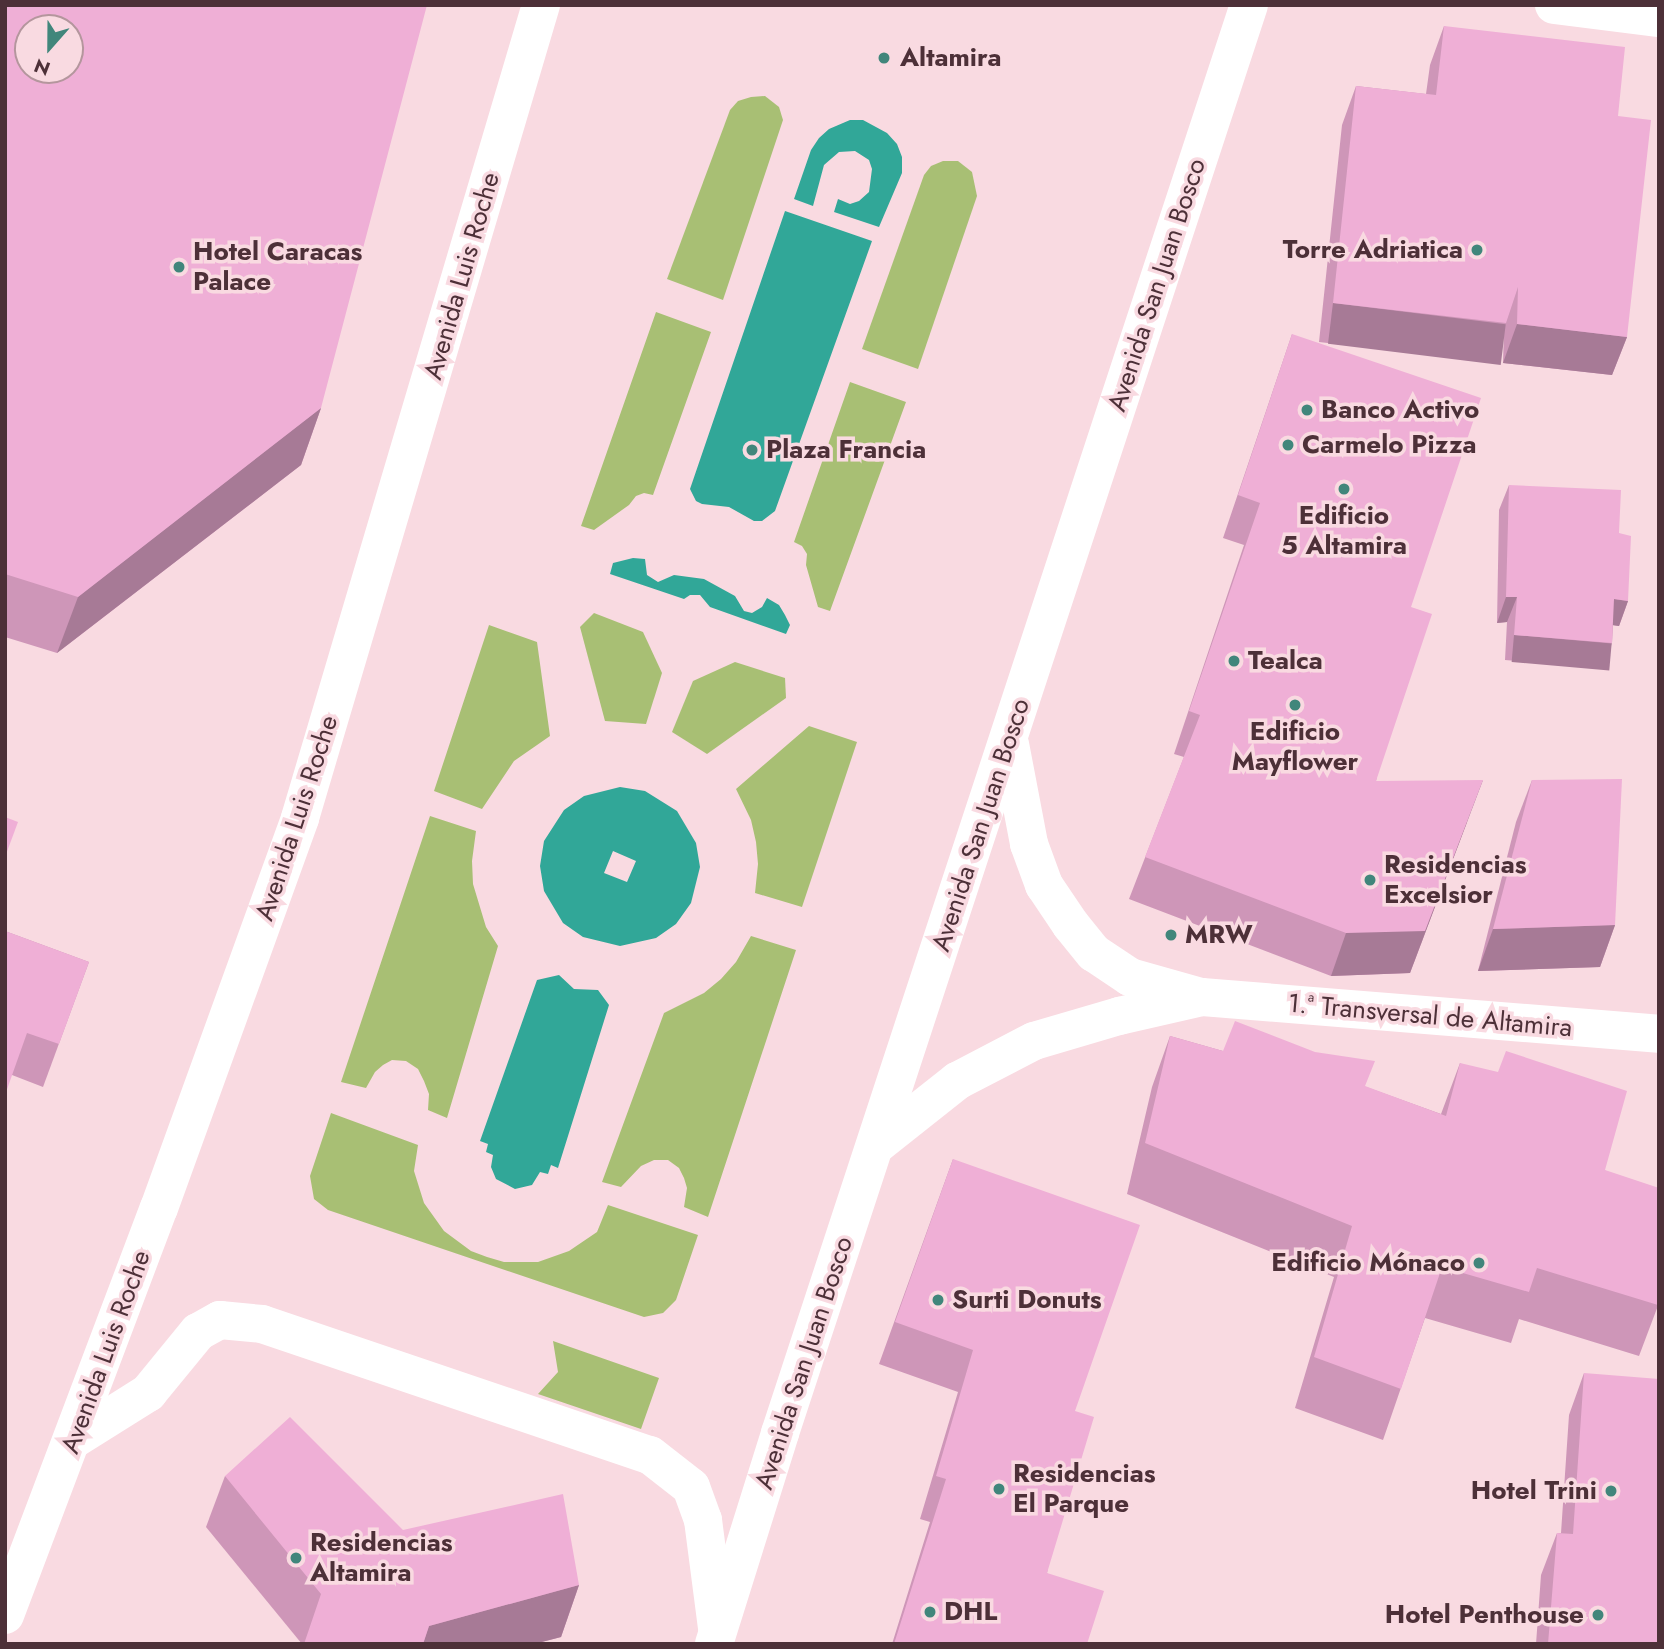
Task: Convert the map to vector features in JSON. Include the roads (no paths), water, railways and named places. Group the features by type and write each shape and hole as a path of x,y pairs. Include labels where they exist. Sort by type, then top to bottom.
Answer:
{"main road":[{"name":"Avenida Luis Roche","path":"5,1615 73,1440 300,818 541,5"},
{"name":"Avenida San Juan Bosco","path":"716,1636 1249,5"},
{"path":"1554,5 1659,18"},
{"path":"1009,741 1029,844 1044,885 1071,925 1094,953 1130,976 1202,998"},
{"path":"876,1146 957,1081 1034,1041 1119,1016 1202,998"},
{"name":"1.ª Transversal de Altamira","path":"1202,998 1659,1034"},
{"path":"73,1440 148,1393 198,1332 220,1320 262,1324 650,1455 691,1488 704,1520 716,1636"}],"place":[{"name":"Altamira","path":"884,58"},
{"name":"Torre Adriatica","path":"1477,250"},
{"name":"Hotel Caracas Palace","path":"179,267"},
{"name":"Banco Activo","path":"1307,410"},
{"name":"Carmelo Pizza","path":"1288,445"},
{"name":"Plaza Francia","path":"752,450"},
{"name":"Edificio 5 Altamira","path":"1344,489"},
{"name":"Tealca","path":"1234,661"},
{"name":"Edificio Mayflower","path":"1295,705"},
{"name":"Residencias Excelsior","path":"1370,880"},
{"name":"MRW","path":"1171,935"},
{"name":"Edificio Mónaco","path":"1479,1263"},
{"name":"Surti Donuts","path":"938,1300"},
{"name":"Residencias El Parque","path":"999,1489"},
{"name":"Hotel Trini","path":"1611,1491"},
{"name":"Residencias Altamira","path":"296,1558"},
{"name":"DHL","path":"930,1612"},
{"name":"Hotel Penthouse","path":"1598,1615"}]}
